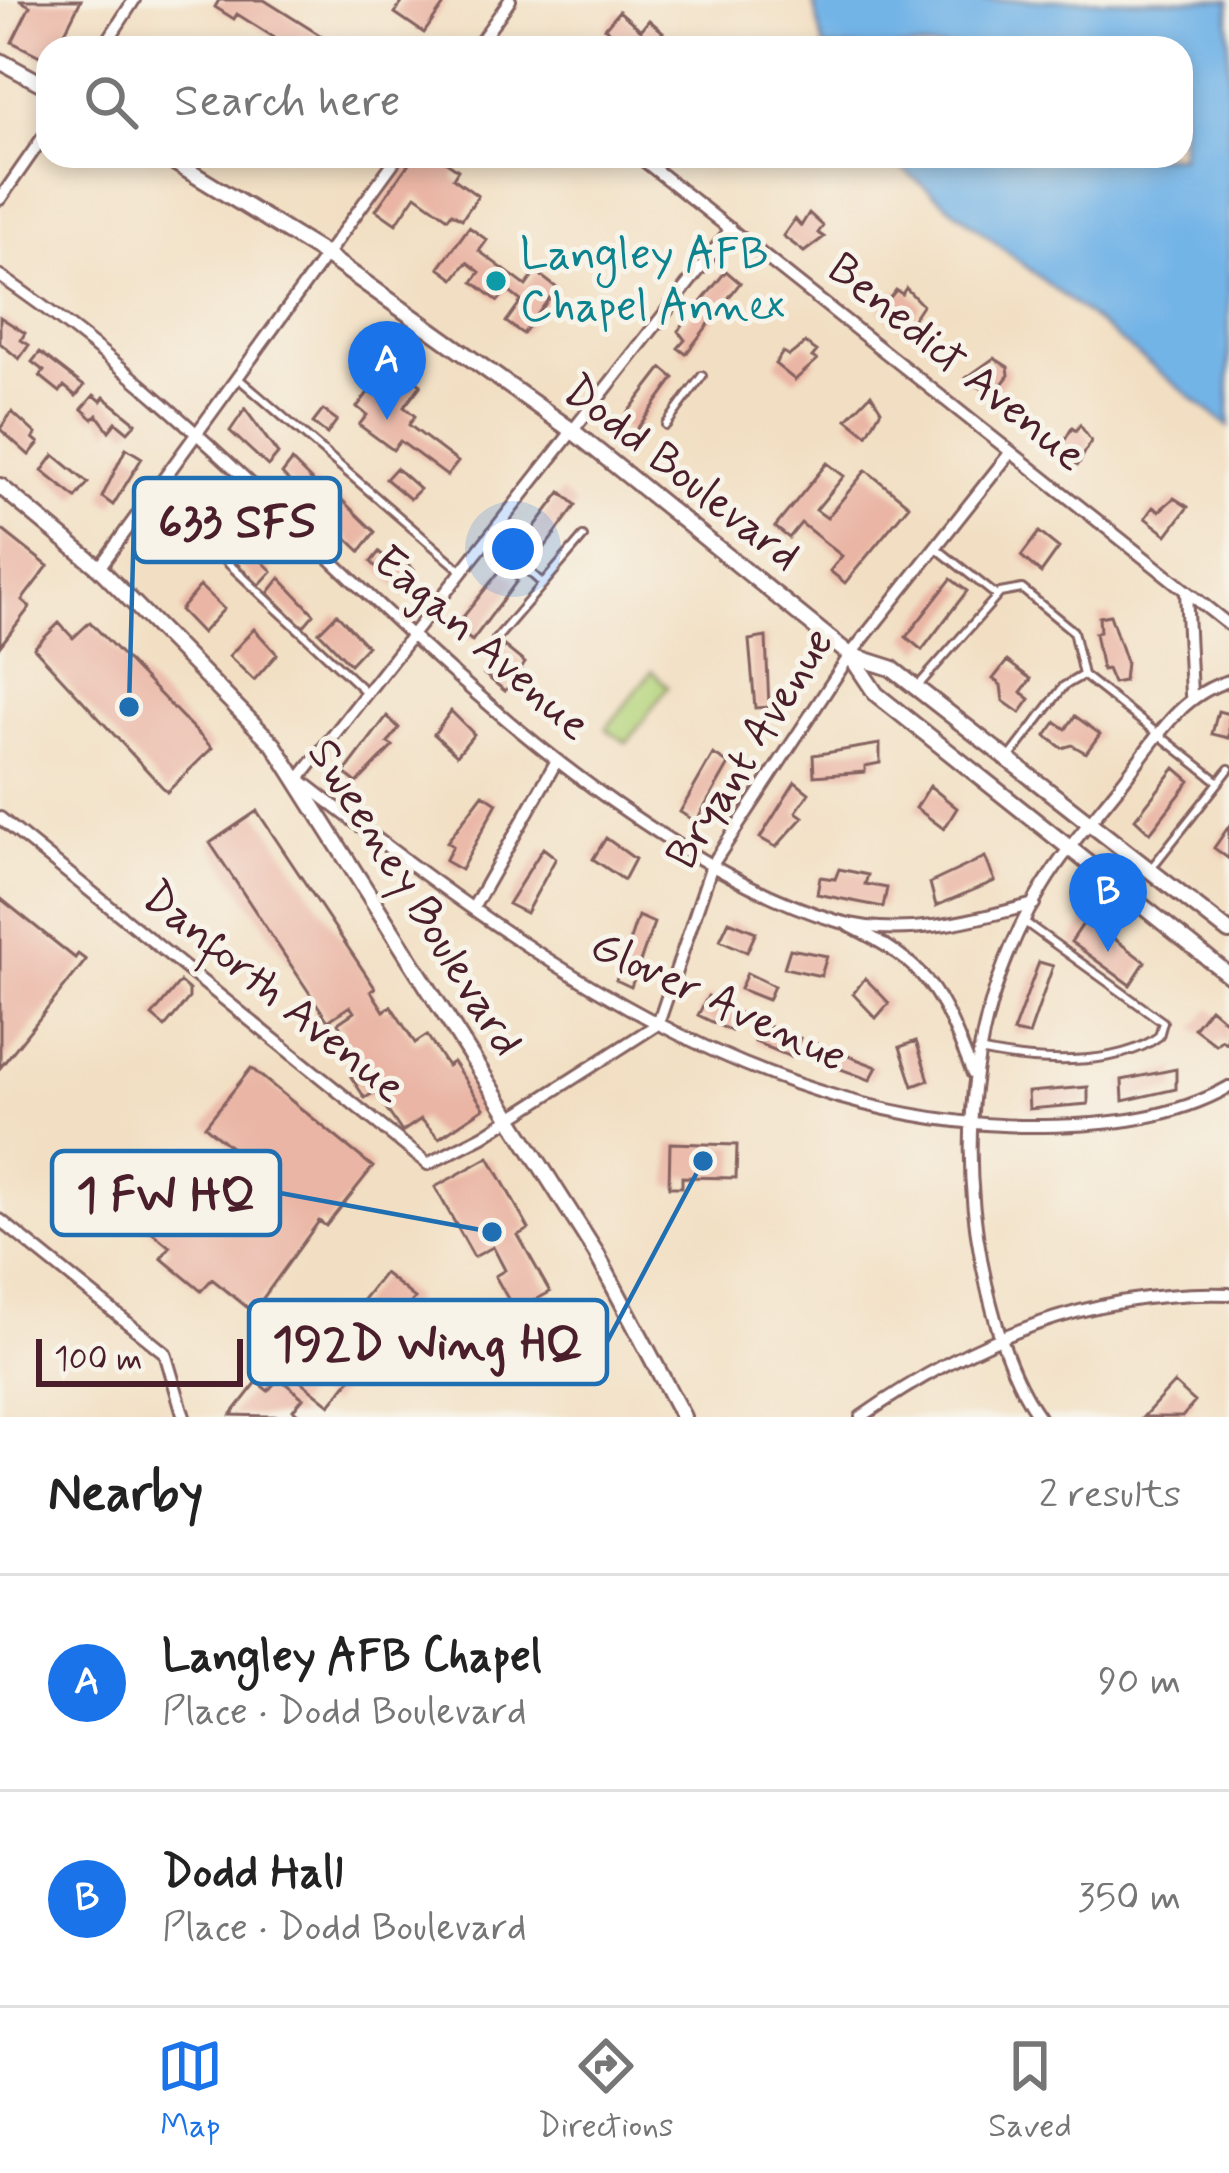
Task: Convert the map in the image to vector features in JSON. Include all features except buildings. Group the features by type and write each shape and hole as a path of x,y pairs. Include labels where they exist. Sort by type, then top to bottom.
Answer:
{"street":[{"path":"111,36 134,0"},
{"path":"485,35 510,0"},
{"path":"0,61 36,80"},
{"path":"0,200 36,148"},
{"name":"Dodd Boulevard","path":"184,168 326,255 574,432 850,655 875,694 1229,974"},
{"path":"99,568 389,168"},
{"name":"Benedict Avenue","path":"653,168 1229,625"},
{"path":"299,779 731,229"},
{"name":"Eagan Avenue","path":"0,276 79,329 199,433 410,636 556,762 712,866 901,951 948,1011 974,1077"},
{"name":"Bryant Avenue","path":"658,1024 712,866 850,655 1010,453"},
{"name":"Sweeney Boulevard","path":"0,486 99,568 270,740 299,779 596,1253 682,1417"},
{"path":"1186,590 1191,695"},
{"name":"Dodd Boulevard","path":"850,655 891,668 1229,932"},
{"path":"1039,1417 1000,1336 970,1200 968,1127 990,1002 1034,904 1069,849 1191,695 1229,682"},
{"path":"472,908 556,762"},
{"name":"Glover Avenue","path":"299,779 472,908 658,1024 826,1096 968,1127 1110,1125 1157,1115 1229,1087"},
{"name":"Danforth Avenue","path":"0,818 428,1164 510,1117"},
{"name":"Eagan Avenue","path":"839,921 917,929 1034,904"},
{"path":"510,1117 658,1024"},
{"path":"0,1220 165,1353 184,1417"},
{"path":"861,1417 922,1374 1000,1336 1090,1304 1170,1293 1229,1294"}],"lane":[{"path":"666,425 703,376"},
{"path":"238,378 462,571"},
{"path":"154,493 367,694"},
{"path":"490,536 543,584"},
{"path":"496,639 583,537"},
{"path":"935,548 997,596"},
{"path":"916,688 997,596 1022,589 1073,632 1083,675 1219,782"},
{"path":"1008,759 1064,686 1083,675"},
{"path":"1150,870 1229,770"},
{"path":"980,1051 1053,1059 1114,1053 1159,1036 1163,1022 1025,922"}],"green space":[{"path":"652,671 668,687 627,743 606,729"}],"water":[{"path":"813,0 1229,0 1229,427 901,168 1193,168 1193,36 821,36"}],"place":[{"name":"Langley AFB Chapel Annex","path":"496,281"},
{"name":"Langley AFB Chapel","path":"387,420"},
{"name":"633 SFS","path":"129,707"},
{"name":"Dodd Hall","path":"1108,952"},
{"name":"192D Wing HQ","path":"703,1161"},
{"name":"1 FW HQ","path":"492,1232"}]}
